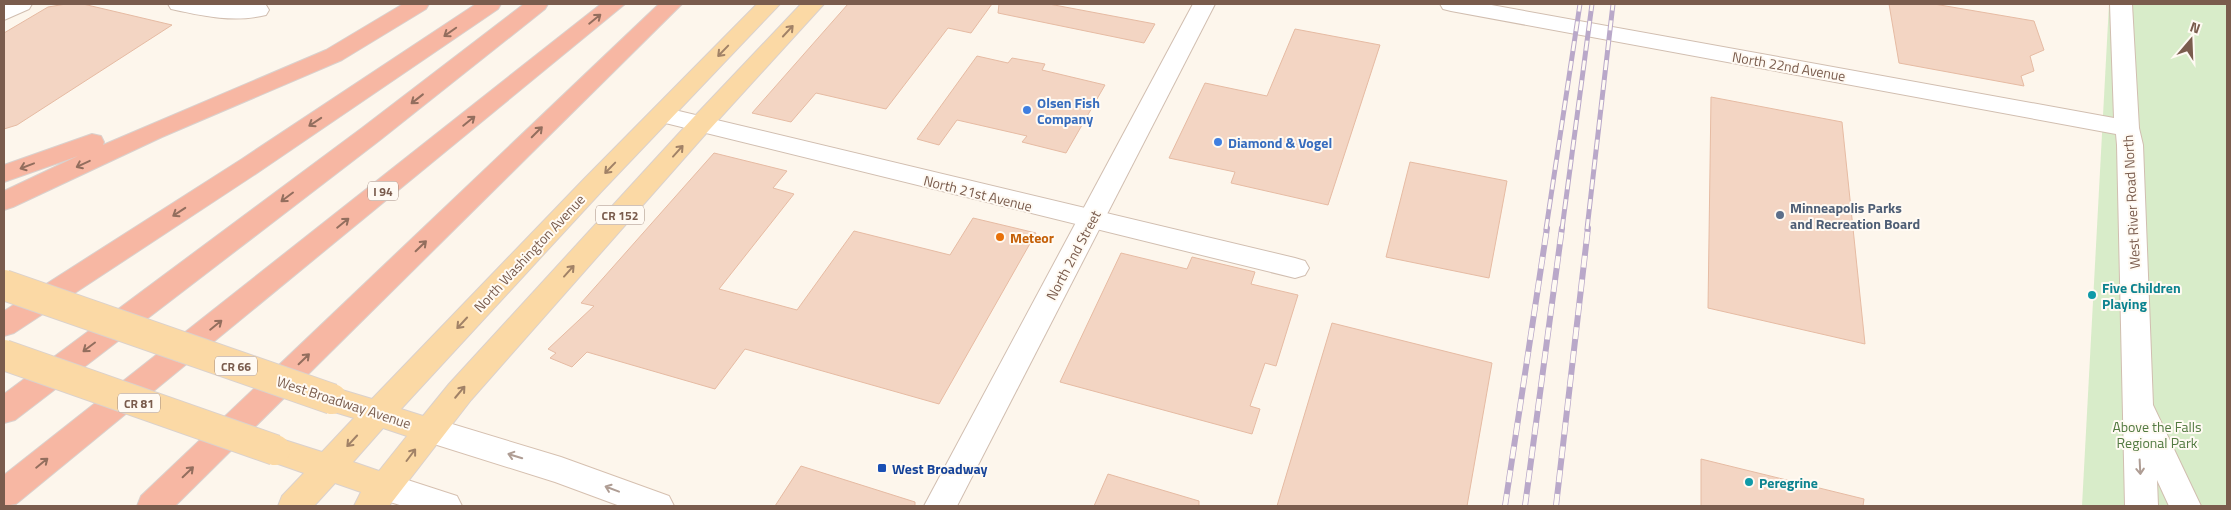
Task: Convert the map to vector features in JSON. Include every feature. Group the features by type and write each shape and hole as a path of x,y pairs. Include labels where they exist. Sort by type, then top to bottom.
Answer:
{"highway":[{"path":"4,201 132,140 334,55 418,4"},
{"path":"4,325 251,165 490,4"},
{"path":"4,410 371,134 538,4"},
{"name":"I 94","path":"4,494 614,4"},
{"path":"153,506 671,4"},
{"path":"4,174 260,79 382,27"}],"main road":[{"name":"North Washington Avenue","path":"372,491 403,422 662,115 769,4"},
{"name":"North Washington Avenue","path":"294,506 327,468 403,422 460,392 701,124 813,4"},
{"name":"West Broadway Avenue","path":"4,285 403,422"},
{"name":"CR 81","path":"4,355 327,468 372,491"}],"street":[{"path":"4,14 20,4"},
{"path":"179,4 212,12 258,10"},
{"name":"North 2nd Street","path":"940,506 1204,4"},
{"name":"North 22nd Avenue","path":"1451,4 2127,128"},
{"name":"West River Road North","path":"2121,4 2127,128 2130,145 2142,506"},
{"name":"North 21st Avenue","path":"662,115 1295,268"},
{"name":"West River Road North","path":"2137,400 2185,506"},
{"name":"West Broadway Avenue","path":"403,422 561,470 657,506"},
{"path":"372,491 445,506"}],"green space":[{"name":"Above the Falls Regional Park","path":"2109,4 2227,4 2227,506 2082,506"}],"building":[{"path":"83,4 172,25 17,125 4,129 4,33 48,7"},
{"path":"848,4 992,4 971,33 948,28 886,109 816,93 791,122 752,113"},
{"path":"999,4 1049,4 1155,24 1144,43 998,13"},
{"path":"1889,4 1934,4 2034,21 2044,50 2030,56 2034,71 2021,76 2024,86 1899,63"},
{"path":"1295,29 1380,45 1328,205 1231,183 1235,172 1169,158 1205,83 1267,96"},
{"path":"977,56 1008,63 1012,58 1045,64 1042,70 1105,85 1066,153 1022,142 1027,136 957,120 939,145 917,139"},
{"name":"Minneapolis Parks and Recreation Board","path":"1711,97 1842,122 1865,344 1708,308"},
{"path":"714,153 787,171 773,188 794,194 719,289 797,310 854,231 950,255 973,218 1036,233 939,404 745,349 715,389 587,352 572,367 550,358 556,353 548,349 594,306 581,303"},
{"path":"1410,162 1507,181 1489,278 1386,257"},
{"path":"1121,253 1187,269 1192,257 1255,272 1251,284 1298,295 1276,366 1265,363 1250,406 1260,409 1252,434 1060,382"},
{"path":"1332,323 1492,363 1467,506 1277,506"},
{"name":"Peregrine","path":"1701,459 1864,499 1863,506 1701,506"},
{"path":"801,466 915,502 915,506 775,506"},
{"path":"1108,474 1199,501 1199,506 1094,506"}],"railway":[{"path":"1546,229 1580,4"},
{"path":"1562,229 1592,4"},
{"path":"1587,229 1613,4"},
{"path":"1505,506 1547,228"},
{"path":"1525,506 1562,228"},
{"path":"1556,506 1588,228"}],"place":[{"name":"Olsen Fish Company","path":"1027,110"},
{"name":"Diamond & Vogel","path":"1218,142"},
{"name":"Minneapolis Parks and Recreation Board","path":"1780,215"},
{"name":"Meteor","path":"1000,237"},
{"name":"Five Children Playing","path":"2092,295"},
{"name":"West Broadway","path":"882,468"},
{"name":"Peregrine","path":"1749,482"}]}
